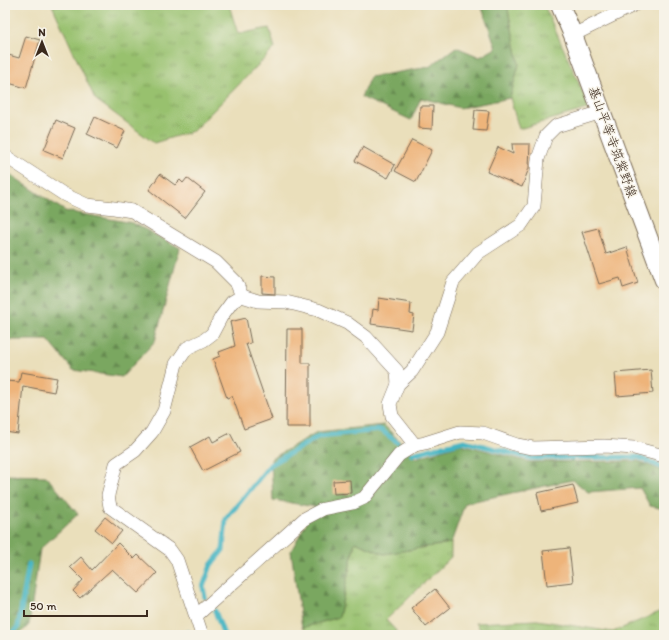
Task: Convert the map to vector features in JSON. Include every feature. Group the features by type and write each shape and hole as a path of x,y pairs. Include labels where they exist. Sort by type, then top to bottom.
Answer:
{"main road":[{"name":"基山平等寺筑紫野線","path":"560,5 573,35 664,280"}],"street":[{"path":"573,35 634,5"},
{"path":"415,445 392,416 390,404 398,384 412,371 436,332 454,282 478,253 521,224 534,206 538,159 546,136 556,126 602,112"},
{"path":"5,156 65,195 87,205 132,211 216,262 236,282 242,296"},
{"path":"202,635 177,560 170,550 110,506 108,495 116,464 135,451 152,432 164,411 176,364 187,348 204,340 212,334 221,317 232,302 242,296 258,300 286,302 318,310 346,323 366,337 397,371 398,384"},
{"path":"196,616 304,519 323,509 353,503 364,498 399,455 415,445 460,432 468,432 483,433 517,445 533,448 604,446 634,448 664,456"}],"green space":[{"path":"52,5 229,5 238,34 269,28 275,48 193,131 154,143 95,99"},
{"path":"481,5 507,5 519,64 510,98 460,108 421,98 411,120 361,97 370,77 429,67 456,47 480,57 496,48"},
{"path":"507,5 544,5 590,108 519,129 510,98 519,64"},
{"path":"5,171 65,211 133,223 180,248 155,341 122,377 73,370 48,340 5,340"},
{"path":"384,425 416,458 461,444 530,462 638,461 664,471 664,509 650,506 640,488 588,492 573,480 465,503 451,543 384,554 355,542 339,617 302,628 291,551 315,507 273,500 271,459 317,432"},
{"path":"5,475 46,476 78,514 40,549 29,625 19,635 5,635"},
{"path":"355,542 384,554 451,543 451,557 386,620 400,635 310,635 302,628 339,617"},
{"path":"664,610 664,635 484,635 476,623 537,620 613,632"}],"building":[{"path":"26,36 40,40 26,88 5,82 5,54 19,58"},
{"path":"420,106 433,106 432,129 419,128"},
{"path":"475,110 489,111 486,131 473,130"},
{"path":"95,117 125,131 117,148 87,134"},
{"path":"56,120 75,128 63,158 44,150"},
{"path":"412,140 432,150 416,182 395,171"},
{"path":"512,144 530,144 529,168 522,187 487,172 498,147 513,154"},
{"path":"363,147 395,165 388,178 355,161"},
{"path":"160,174 175,185 180,180 183,183 187,178 205,192 185,218 149,190"},
{"path":"598,228 606,254 627,247 638,283 623,288 620,278 599,284 582,232"},
{"path":"262,276 275,277 275,294 262,293"},
{"path":"379,298 411,303 410,314 414,315 412,330 371,324 373,309 378,310"},
{"path":"246,318 251,343 246,344 272,419 244,429 232,396 227,398 213,359 220,356 219,352 235,346 230,322"},
{"path":"287,329 302,329 302,363 310,363 310,427 286,427"},
{"path":"651,370 653,393 617,396 615,373"},
{"path":"21,372 57,378 54,392 23,386 18,434 5,432 5,381 19,382"},
{"path":"230,433 240,452 203,471 190,447 210,436 213,442"},
{"path":"350,480 351,493 334,494 333,481"},
{"path":"573,485 578,503 541,511 537,493"},
{"path":"105,517 122,531 112,543 95,529"},
{"path":"118,543 134,559 138,555 157,573 138,593 112,569 80,598 73,591 83,580 70,567 81,557 92,570"},
{"path":"569,548 573,582 547,585 543,551"},
{"path":"435,589 450,608 426,627 411,608"}],"waterway":[{"path":"205,597 203,587 211,565 223,550 226,519 270,465 319,436 381,430 397,442"},
{"path":"412,454 464,441 530,458 638,457 664,468"},
{"path":"11,635 18,627 29,564"},
{"path":"215,611 224,635"},
{"path":"180,635 188,632"}]}
